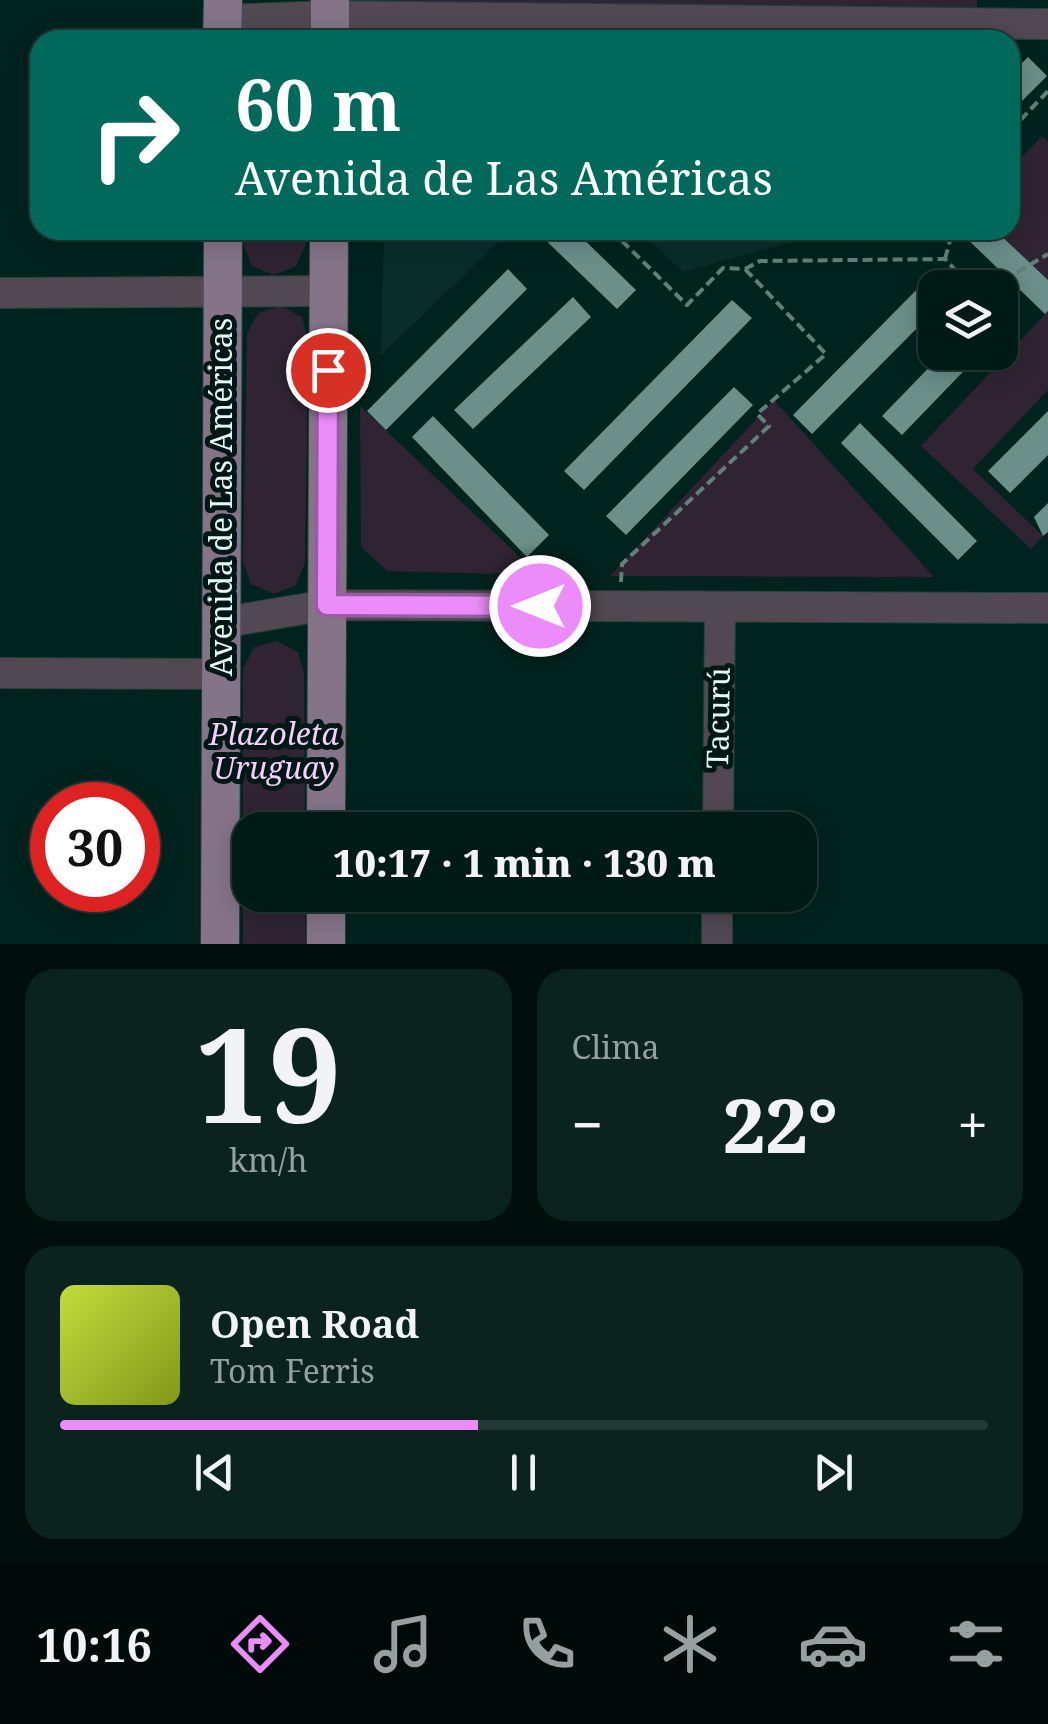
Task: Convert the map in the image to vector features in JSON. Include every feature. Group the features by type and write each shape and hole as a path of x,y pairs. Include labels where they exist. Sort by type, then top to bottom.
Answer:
{"main road":[{"name":"Avenida de Las Américas","path":"220,944 223,240"},
{"path":"326,812 329,240"},
{"path":"326,912 326,944"}],"street":[{"path":"223,20 1048,24"},
{"path":"0,293 329,291"},
{"path":"220,624 327,605 1048,608"},
{"name":"Tacurú","path":"718,812 720,607"},
{"path":"0,673 221,674"},
{"path":"717,912 717,944"}],"path":[{"path":"1020,120 1048,90"},
{"path":"621,240 687,305 723,268 745,269 760,261 945,259 955,270"},
{"path":"945,259 950,240"},
{"path":"1018,272 1048,254"},
{"path":"619,606 622,564 769,426 757,414 826,354 745,269"}],"shaded area":[{"path":"384,240 501,240 381,355"},
{"path":"649,240 800,240 683,272"}],"green space":[{"path":"348,0 977,0 977,15 359,9"},
{"path":"1042,136 1048,142 1048,280 1006,240 1020,240 1020,159"},
{"path":"243,240 306,240 296,266 274,275 252,266"},
{"path":"281,306 302,317 308,340 305,563 296,585 274,594 251,584 243,562 247,334 258,313"},
{"path":"1048,311 1048,390 973,469 1043,536 1031,549 921,446 992,370 1018,370 1018,343"},
{"path":"774,400 934,577 610,576"},
{"path":"360,406 539,575 387,571 361,547"},
{"name":"Plazoleta Uruguay","path":"277,641 298,652 304,674 305,812 243,812 243,669 254,647"},
{"name":"Plazoleta Uruguay","path":"243,912 305,912 306,944 243,944"}],"building":[{"path":"1028,57 1047,76 1020,103 1020,65"},
{"path":"545,240 584,240 636,290 617,309"},
{"path":"968,240 1006,240 1048,280 1045,314 1018,288 1018,270 999,270"},
{"path":"508,269 527,289 386,430 367,411"},
{"path":"918,288 918,327 812,434 793,415"},
{"path":"573,297 591,317 473,429 454,410"},
{"path":"732,300 752,318 584,490 564,471"},
{"path":"927,370 965,370 902,435 882,416"},
{"path":"734,387 753,405 626,535 606,516"},
{"path":"1048,411 1048,455 1010,493 988,471"},
{"path":"433,416 549,535 527,557 412,437"},
{"path":"860,423 977,541 958,560 841,443"},
{"path":"1048,503 1048,532 1043,536 1034,517"}],"route":[{"path":"328,370 327,605 540,606"}]}
